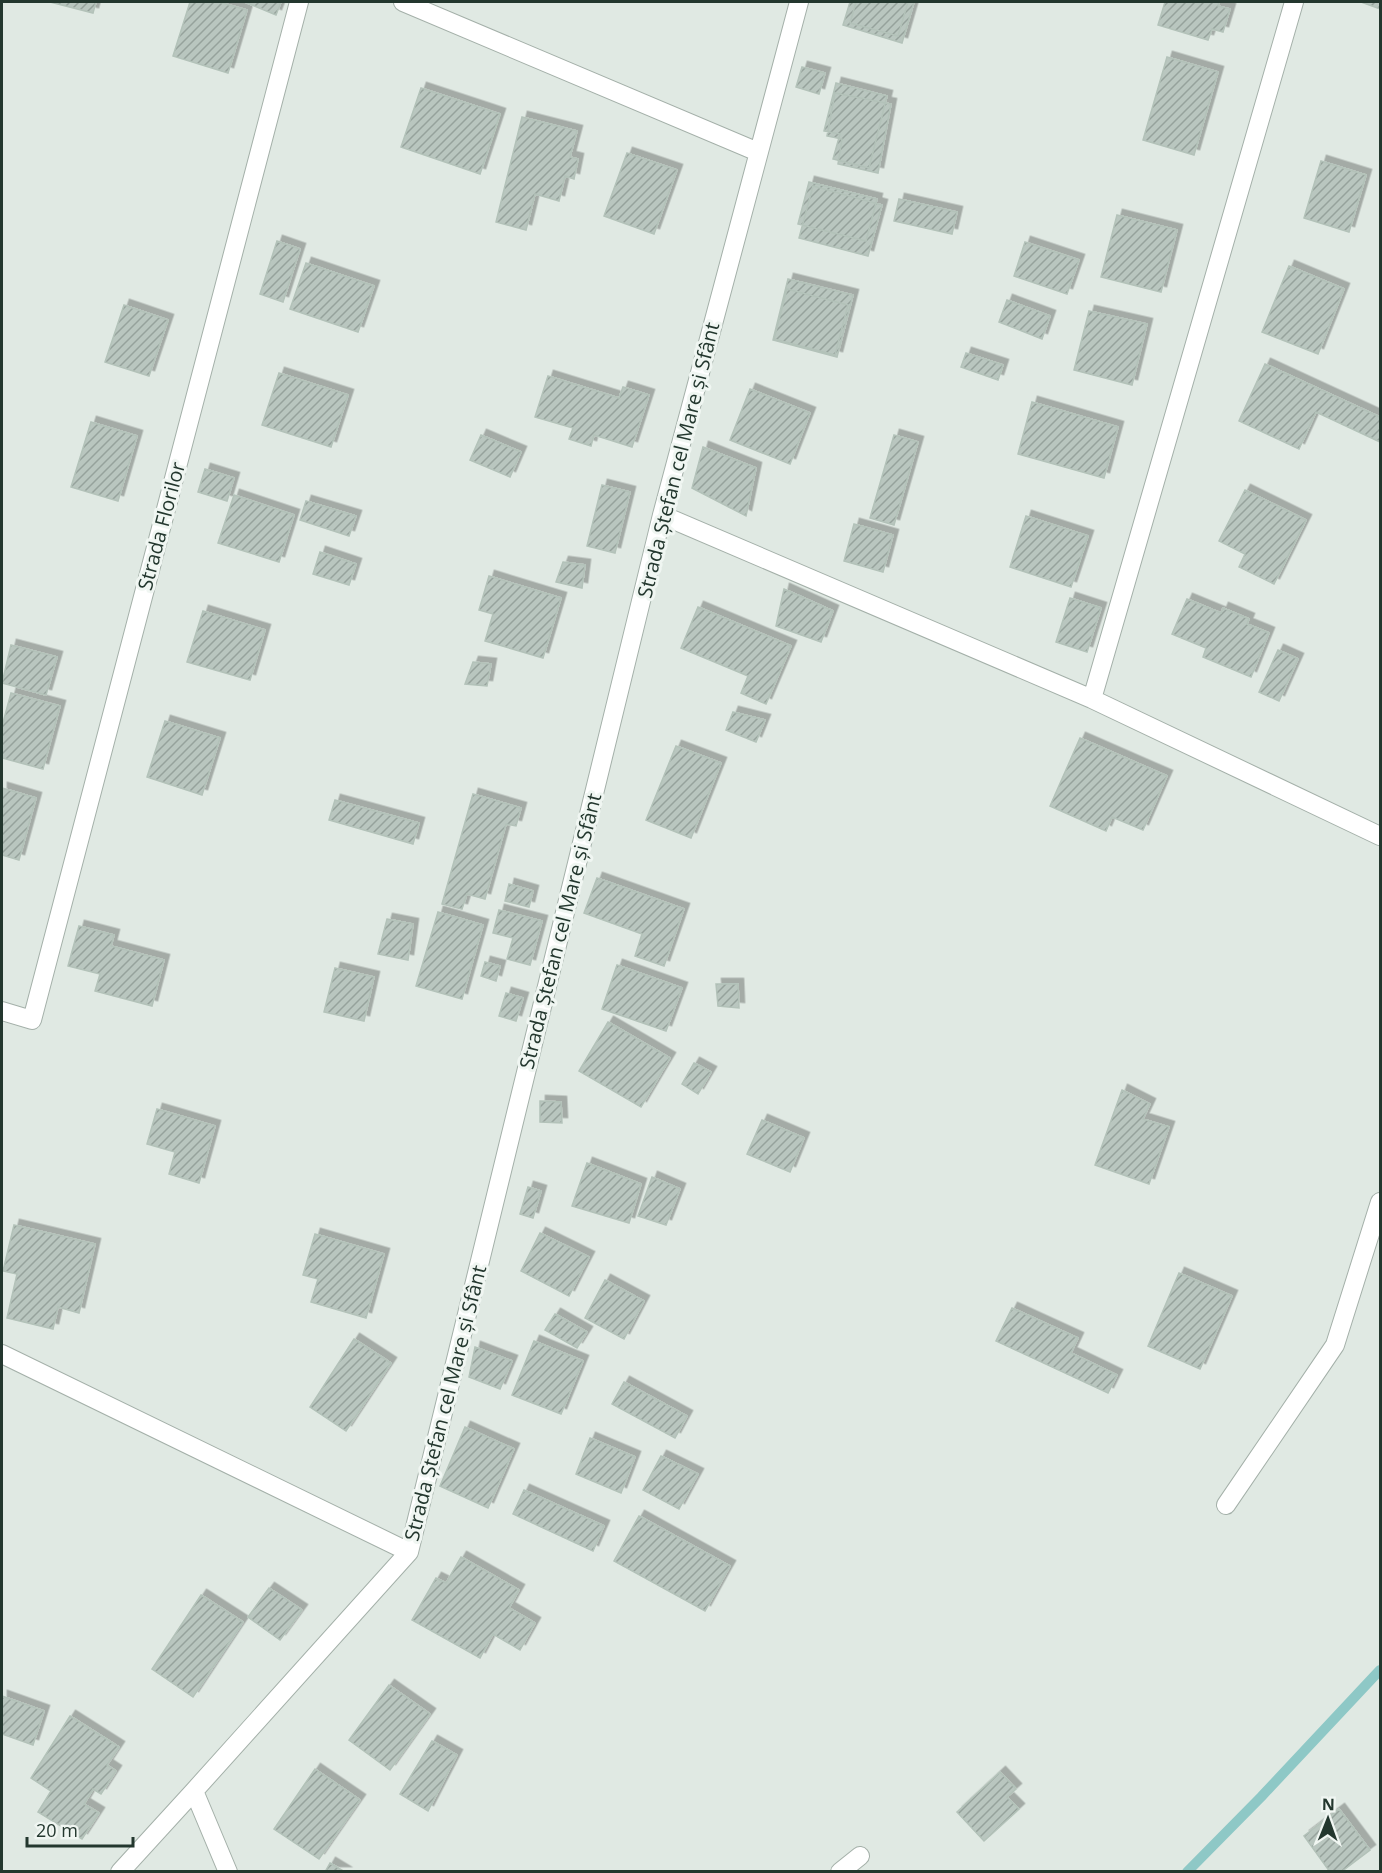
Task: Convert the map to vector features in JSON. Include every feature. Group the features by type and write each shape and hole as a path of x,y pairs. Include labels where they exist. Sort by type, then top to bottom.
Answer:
{"street":[{"name":"Strada Florilor","path":"2,1011 32,1020 299,2"},
{"path":"403,2 758,152"},
{"name":"Strada Ștefan cel Mare și Sfânt","path":"120,1872 408,1552 662,515 799,2"},
{"path":"1092,699 1294,2"},
{"path":"662,515 1092,699 1380,836"},
{"path":"1226,1505 1335,1345 1380,1202"},
{"path":"2,1354 408,1552"},
{"path":"195,1791 228,1872"},
{"path":"840,1872 860,1856"}],"building":[{"path":"50,2 96,2 93,13"},
{"path":"190,2 219,2 247,10 228,73 173,56"},
{"path":"245,2 281,2 276,15"},
{"path":"850,2 914,2 902,43 843,25"},
{"path":"856,2 908,2 898,36 850,23"},
{"path":"1165,2 1219,2 1218,6 1230,9 1223,32 1212,29 1208,40 1158,25"},
{"path":"1361,2 1380,2 1380,9"},
{"path":"1167,57 1218,72 1194,155 1143,140"},
{"path":"802,67 825,73 819,94 796,87"},
{"path":"836,83 887,96 869,168 833,159 840,134 824,131"},
{"path":"421,88 500,114 480,174 401,147"},
{"path":"835,93 891,104 878,173 838,164 842,139 827,136"},
{"path":"522,117 577,131 570,157 578,159 574,179 565,176 559,201 535,194 526,230 496,222"},
{"path":"627,153 677,170 654,234 604,216"},
{"path":"1321,161 1366,175 1349,232 1304,218"},
{"path":"809,182 877,199 866,241 798,224"},
{"path":"813,186 882,205 868,256 799,238"},
{"path":"899,199 957,212 952,234 894,221"},
{"path":"1117,215 1177,230 1161,292 1101,277"},
{"path":"277,241 300,249 283,302 260,294"},
{"path":"1025,242 1079,260 1067,294 1014,276"},
{"path":"306,263 374,286 358,332 290,309"},
{"path":"1289,266 1344,289 1318,354 1262,332"},
{"path":"788,279 853,295 837,357 773,340"},
{"path":"787,289 848,305 835,355 774,339"},
{"path":"1007,300 1050,316 1042,339 999,322"},
{"path":"124,305 168,320 149,376 105,362"},
{"path":"1089,311 1147,324 1132,385 1074,370"},
{"path":"966,353 1003,365 998,380 961,367"},
{"path":"1265,364 1380,417 1380,442 1316,412 1299,449 1239,421"},
{"path":"279,373 348,395 331,447 262,425"},
{"path":"548,376 619,398 623,387 649,395 632,447 594,435 591,446 569,439 573,428 535,417"},
{"path":"750,389 810,413 790,464 730,440"},
{"path":"1032,402 1118,427 1104,478 1018,454"},
{"path":"91,422 137,436 118,501 71,487"},
{"path":"481,435 521,452 510,477 470,460"},
{"path":"894,435 918,442 894,525 870,518"},
{"path":"703,447 756,468 746,516 692,488"},
{"path":"205,469 234,478 227,501 198,492"},
{"path":"602,485 630,492 615,553 587,546"},
{"path":"1245,490 1306,520 1274,584 1239,567 1245,554 1219,541"},
{"path":"234,495 294,515 279,562 218,543"},
{"path":"306,501 356,516 349,536 300,520"},
{"path":"1026,516 1088,536 1071,587 1010,567"},
{"path":"854,524 893,535 883,572 844,561"},
{"path":"320,552 356,564 349,585 313,574"},
{"path":"563,562 585,565 582,588 556,582"},
{"path":"489,576 561,598 543,658 485,641 493,614 479,610"},
{"path":"784,589 833,611 821,642 776,626"},
{"path":"1070,598 1101,608 1087,652 1056,642"},
{"path":"1187,599 1221,613 1223,608 1249,619 1247,624 1269,633 1251,677 1203,657 1206,648 1172,634"},
{"path":"698,607 791,646 766,704 741,693 748,676 681,648"},
{"path":"203,611 265,630 250,680 187,662"},
{"path":"11,645 57,657 46,695 2,683"},
{"path":"1278,650 1298,659 1279,701 1259,692"},
{"path":"473,662 491,664 487,686 465,684"},
{"path":"11,693 60,706 43,769 2,758 2,726"},
{"path":"733,712 765,720 756,742 726,730"},
{"path":"165,721 220,738 202,795 147,777"},
{"path":"1080,738 1167,776 1143,830 1112,817 1106,831 1050,806"},
{"path":"676,746 721,763 691,838 646,820"},
{"path":"2,788 36,798 19,860 2,855"},
{"path":"473,794 521,808 516,826 506,824 485,899 467,894 462,909 442,904"},
{"path":"335,800 419,823 413,844 329,820"},
{"path":"597,878 684,909 664,966 635,956 642,934 584,913"},
{"path":"509,884 533,891 529,907 505,901"},
{"path":"499,910 542,921 530,965 507,959 513,938 493,933"},
{"path":"438,912 483,925 462,999 416,986"},
{"path":"387,919 413,924 408,960 378,954"},
{"path":"79,926 114,935 111,946 164,960 152,1006 95,991 100,974 68,966"},
{"path":"485,962 500,966 496,981 481,976"},
{"path":"617,965 682,988 666,1031 602,1009"},
{"path":"335,968 374,977 364,1021 324,1012"},
{"path":"716,984 738,984 739,1008 718,1006"},
{"path":"506,993 523,998 516,1021 499,1016"},
{"path":"608,1022 670,1058 641,1107 579,1071"},
{"path":"694,1063 711,1072 698,1094 682,1084"},
{"path":"1122,1090 1150,1104 1143,1119 1169,1127 1149,1184 1095,1165"},
{"path":"540,1101 561,1102 562,1123 540,1122"},
{"path":"157,1109 215,1126 199,1183 169,1174 175,1152 147,1144"},
{"path":"762,1120 804,1138 790,1172 747,1154"},
{"path":"587,1163 641,1184 629,1223 572,1206"},
{"path":"652,1177 680,1189 666,1225 638,1216"},
{"path":"528,1187 541,1191 533,1218 520,1214"},
{"path":"14,1225 95,1244 79,1313 58,1307 53,1329 7,1318 17,1274 3,1271"},
{"path":"540,1233 589,1257 569,1296 521,1271"},
{"path":"315,1234 384,1254 366,1318 311,1302 318,1279 303,1275"},
{"path":"1179,1273 1232,1296 1200,1369 1148,1346"},
{"path":"605,1280 644,1301 624,1339 585,1318"},
{"path":"1012,1308 1078,1338 1071,1353 1117,1375 1108,1393 996,1341"},
{"path":"555,1314 587,1332 577,1348 545,1330"},
{"path":"354,1339 391,1363 346,1431 310,1407"},
{"path":"534,1341 583,1361 561,1414 512,1395"},
{"path":"475,1347 512,1361 500,1389 469,1377"},
{"path":"624,1382 687,1416 675,1438 612,1404"},
{"path":"465,1427 514,1449 488,1508 440,1486"},
{"path":"590,1438 635,1457 621,1493 576,1474"},
{"path":"661,1456 698,1474 679,1509 643,1490"},
{"path":"524,1490 604,1526 593,1551 513,1514"},
{"path":"639,1516 730,1566 705,1611 614,1561"},
{"path":"461,1557 519,1590 509,1608 535,1623 520,1650 493,1634 480,1658 412,1620 436,1578 446,1583"},
{"path":"269,1588 302,1610 280,1640 248,1617"},
{"path":"201,1595 243,1622 193,1697 152,1669"},
{"path":"389,1685 430,1714 390,1770 349,1740"},
{"path":"2,1696 44,1711 33,1745 2,1734"},
{"path":"70,1716 119,1747 107,1765 116,1771 101,1794 93,1789 84,1804 99,1813 82,1839 38,1812 51,1791 31,1778"},
{"path":"432,1741 457,1755 428,1811 400,1794"},
{"path":"315,1769 360,1800 319,1859 274,1829"},
{"path":"1000,1772 1016,1789 1007,1797 1019,1809 984,1841 957,1812"},
{"path":"1339,1809 1370,1850 1341,1872 1330,1872 1304,1836"},
{"path":"330,1863 345,1872 325,1872"}],"waterway":[{"path":"1187,1872 1380,1670"}]}
